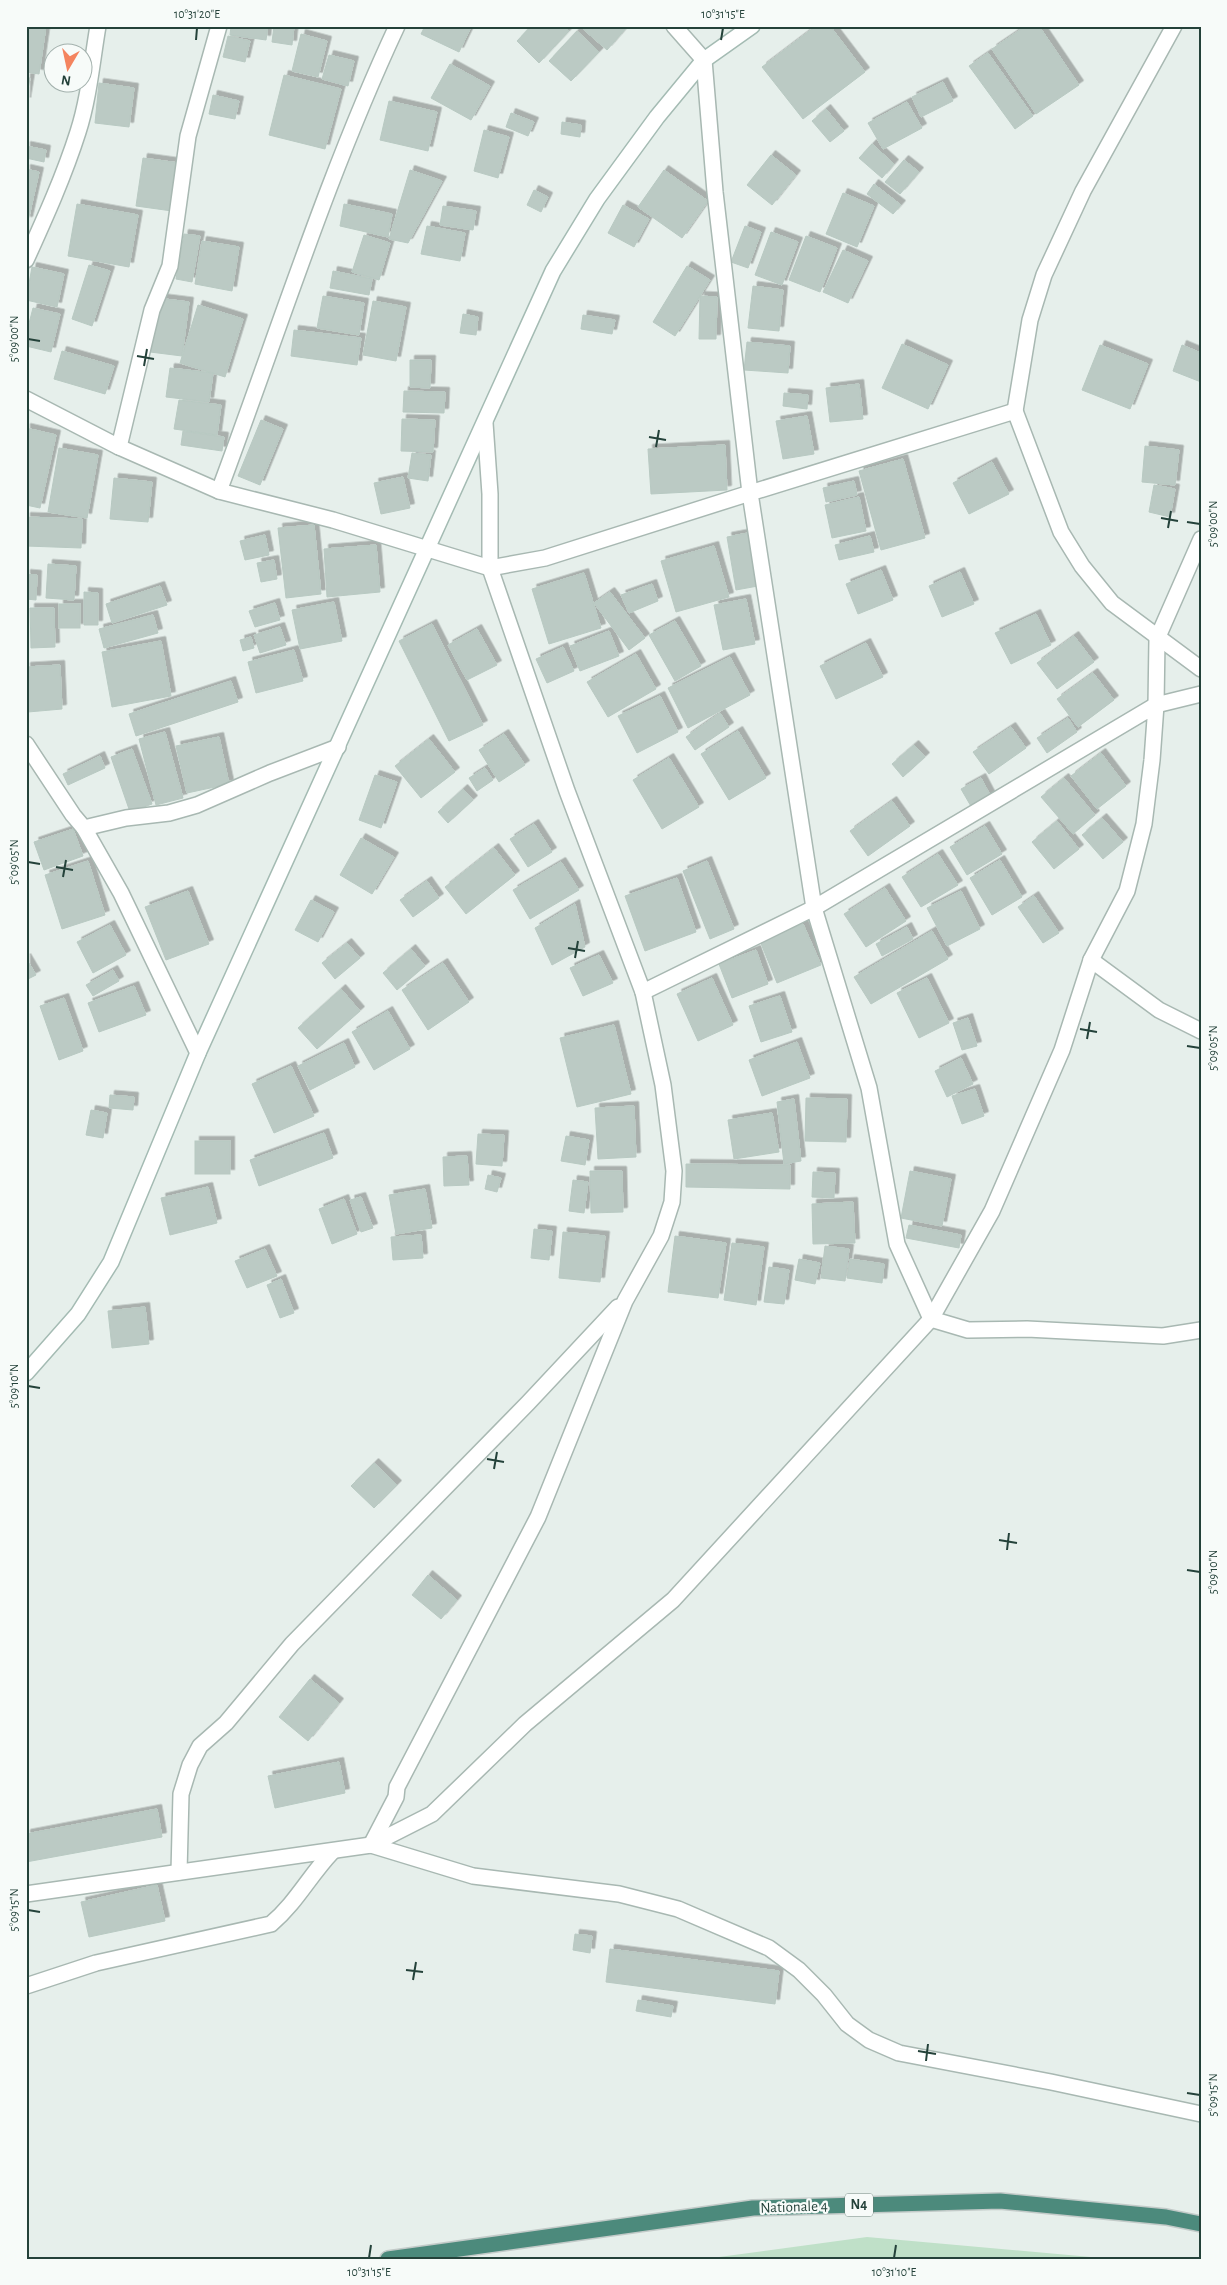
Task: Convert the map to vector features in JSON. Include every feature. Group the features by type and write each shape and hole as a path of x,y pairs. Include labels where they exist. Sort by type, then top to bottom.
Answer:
{"highway":[{"name":"Nationale 4","path":"388,2259 753,2208 1000,2201 1166,2217 1201,2224"}],"street":[{"path":"26,260 52,202 78,131 88,89 98,26"},
{"path":"119,447 152,310 170,266 188,136 218,26"},
{"path":"219,491 329,191 376,72 397,26"},
{"path":"674,26 704,60 715,192 750,493 814,908 869,1088 897,1244 931,1319 968,1330 1027,1330 1163,1336 1201,1330"},
{"path":"26,1373 78,1314 111,1262 198,1053 553,271 597,199 657,117 704,60 752,26"},
{"path":"1174,26 1083,191 1044,274 1030,320 1015,411 1060,532 1082,566 1112,603 1158,639 1201,669"},
{"path":"26,399 119,447 219,491 333,520 490,568 545,558 1015,411"},
{"path":"370,1845 396,1797 401,1780 538,1518 625,1301 661,1236 672,1202 674,1171 663,1085 643,992 567,791 490,568 490,494 485,423"},
{"path":"26,1894 332,1852 370,1845 432,1814 526,1724 673,1600 931,1319 992,1211 1062,1050 1091,960 1127,891 1144,824 1152,760 1158,639 1201,539"},
{"path":"643,992 814,908 1156,705 1201,694"},
{"path":"26,744 84,828 121,893 198,1053"},
{"path":"84,828 126,818 169,813 197,805 270,773 338,747"},
{"path":"1091,960 1159,1010 1201,1031"},
{"path":"180,1872 181,1794 190,1765 200,1746 226,1723 292,1644 625,1301"},
{"path":"370,1845 473,1876 619,1894 678,1908 769,1948 799,1970 824,1995 846,2024 869,2040 899,2053 1051,2082 1201,2114"},
{"path":"26,1986 96,1963 271,1924 286,1911 319,1866 332,1852"}],"green space":[{"path":"867,2237 1113,2259 704,2259"}],"building":[{"path":"26,26 46,26 44,42 42,42 39,74 26,72"},
{"path":"231,26 268,26 266,40 230,35"},
{"path":"274,26 294,26 292,45 272,42"},
{"path":"425,26 465,26 470,29 459,52 421,34"},
{"path":"531,26 564,26 569,31 539,63 517,41"},
{"path":"584,26 628,26 607,50 582,28"},
{"path":"816,26 830,26 865,72 803,119 762,67"},
{"path":"1026,26 1039,26 1079,85 1036,114 992,49"},
{"path":"577,31 599,52 571,81 549,61"},
{"path":"301,34 327,41 318,77 292,71"},
{"path":"228,36 250,41 245,62 223,57"},
{"path":"988,53 1033,116 1015,129 969,66"},
{"path":"329,55 354,61 348,86 322,79"},
{"path":"450,64 490,86 471,120 431,98"},
{"path":"284,75 341,89 325,149 269,135"},
{"path":"26,77 30,78 26,102"},
{"path":"943,82 953,101 921,117 912,97"},
{"path":"99,83 134,88 129,127 95,123"},
{"path":"213,95 239,101 235,119 209,114"},
{"path":"389,101 437,112 428,151 380,140"},
{"path":"907,102 922,128 883,149 868,123"},
{"path":"826,109 844,131 830,142 812,121"},
{"path":"511,113 534,122 528,136 506,127"},
{"path":"562,122 581,125 580,137 561,134"},
{"path":"484,130 509,137 498,178 474,171"},
{"path":"872,144 894,164 882,178 859,158"},
{"path":"26,146 46,150 44,162 26,158"},
{"path":"771,155 796,175 772,205 747,185"},
{"path":"143,158 179,163 172,211 136,206"},
{"path":"904,160 919,172 900,194 885,182"},
{"path":"26,169 39,172 28,221 26,221"},
{"path":"410,170 442,181 408,243 389,239"},
{"path":"664,170 708,201 682,238 638,207"},
{"path":"874,184 901,205 893,214 867,194"},
{"path":"534,190 548,197 541,212 527,205"},
{"path":"843,193 874,206 857,247 826,234"},
{"path":"77,204 138,215 129,267 68,256"},
{"path":"344,204 392,214 388,237 340,226"},
{"path":"623,205 649,219 634,247 608,233"},
{"path":"443,206 476,211 473,230 440,225"},
{"path":"427,226 465,233 460,261 421,254"},
{"path":"745,226 761,232 748,268 731,262"},
{"path":"771,232 798,242 782,285 755,275"},
{"path":"184,234 200,236 192,282 176,279"},
{"path":"364,235 390,243 379,280 352,272"},
{"path":"806,236 837,248 820,292 789,280"},
{"path":"202,241 239,247 232,291 195,284"},
{"path":"843,250 868,261 848,303 823,292"},
{"path":"89,265 110,271 92,326 72,319"},
{"path":"687,266 710,280 675,336 653,322"},
{"path":"32,267 64,274 57,307 26,300"},
{"path":"333,271 372,279 369,295 330,288"},
{"path":"753,286 783,290 779,331 748,328"},
{"path":"323,296 364,303 359,335 317,328"},
{"path":"700,296 717,297 716,339 699,339"},
{"path":"157,298 189,302 182,356 150,352"},
{"path":"373,301 406,307 396,361 363,355"},
{"path":"198,305 243,319 225,377 180,363"},
{"path":"33,308 60,314 51,352 26,346 26,335"},
{"path":"463,314 478,317 476,335 460,333"},
{"path":"583,315 615,320 612,334 581,329"},
{"path":"294,330 361,338 357,365 291,356"},
{"path":"747,342 790,346 788,373 744,370"},
{"path":"902,344 948,365 928,409 882,388"},
{"path":"1100,345 1148,364 1130,409 1082,390"},
{"path":"1182,345 1201,353 1201,382 1173,371"},
{"path":"62,351 114,366 105,394 54,379"},
{"path":"410,360 431,360 430,388 410,387"},
{"path":"170,368 213,373 209,402 166,397"},
{"path":"859,384 863,419 830,422 826,388"},
{"path":"404,391 445,392 444,413 403,412"},
{"path":"784,393 808,395 807,409 783,406"},
{"path":"179,400 221,405 217,435 174,429"},
{"path":"807,416 814,454 783,459 776,421"},
{"path":"402,419 435,420 433,452 401,451"},
{"path":"261,420 283,429 260,485 238,476"},
{"path":"26,428 56,435 40,508 26,505"},
{"path":"183,431 224,437 222,451 181,445"},
{"path":"725,445 727,490 651,494 648,449"},
{"path":"1145,446 1179,450 1175,485 1142,482"},
{"path":"59,448 98,455 87,518 48,512"},
{"path":"412,453 431,455 428,481 408,478"},
{"path":"903,459 925,538 881,550 859,471"},
{"path":"992,462 1009,494 969,514 953,483"},
{"path":"403,477 410,508 381,514 374,483"},
{"path":"114,478 152,482 148,522 110,519"},
{"path":"854,481 857,495 826,502 823,488"},
{"path":"1154,485 1175,489 1170,517 1149,512"},
{"path":"859,497 866,531 832,538 825,505"},
{"path":"26,517 82,519 81,548 26,546"},
{"path":"314,525 321,594 286,598 278,528"},
{"path":"748,533 758,586 736,590 727,537"},
{"path":"265,535 269,555 245,560 240,541"},
{"path":"870,536 874,552 839,560 835,545"},
{"path":"376,545 380,592 327,597 324,549"},
{"path":"714,546 729,597 676,612 661,561"},
{"path":"274,560 277,579 261,582 257,563"},
{"path":"48,564 76,566 74,600 46,598"},
{"path":"881,570 893,600 858,614 846,584"},
{"path":"960,572 974,604 942,617 929,586"},
{"path":"584,573 601,628 549,644 532,589"},
{"path":"26,574 37,575 36,600 26,599"},
{"path":"652,584 658,601 629,613 621,595"},
{"path":"160,586 167,605 112,623 106,604"},
{"path":"84,592 98,593 98,625 84,625"},
{"path":"610,592 645,638 629,650 594,603"},
{"path":"746,599 755,644 723,650 714,605"},
{"path":"334,602 342,641 300,649 292,610"},
{"path":"275,603 280,620 255,627 249,611"},
{"path":"59,604 80,604 80,628 59,628"},
{"path":"30,608 54,608 55,647 31,648"},
{"path":"1036,614 1051,645 1011,664 995,633"},
{"path":"153,615 158,633 104,648 99,629"},
{"path":"675,621 701,666 675,681 649,635"},
{"path":"432,624 483,725 449,741 399,641"},
{"path":"280,627 286,645 260,653 254,635"},
{"path":"477,629 497,665 467,680 448,645"},
{"path":"609,631 619,656 580,671 570,646"},
{"path":"1074,636 1094,662 1057,689 1037,663"},
{"path":"251,637 254,648 243,651 240,640"},
{"path":"161,641 171,696 112,707 102,652"},
{"path":"866,643 883,677 836,699 820,666"},
{"path":"563,647 574,671 547,683 536,659"},
{"path":"294,650 303,681 256,693 248,662"},
{"path":"636,654 656,689 608,717 587,682"},
{"path":"730,657 750,695 688,728 668,688"},
{"path":"60,665 62,709 28,712 26,667"},
{"path":"1093,673 1114,700 1078,727 1057,699"},
{"path":"231,681 238,702 136,736 129,714"},
{"path":"660,696 678,732 637,753 618,716"},
{"path":"720,713 729,727 695,750 686,737"},
{"path":"1068,718 1077,732 1047,753 1037,738"},
{"path":"1011,727 1026,748 989,774 973,752"},
{"path":"738,731 766,778 729,800 701,754"},
{"path":"165,732 183,798 156,805 139,739"},
{"path":"504,734 525,765 499,782 479,750"},
{"path":"219,737 229,784 187,793 176,746"},
{"path":"429,739 455,772 421,798 395,766"},
{"path":"914,745 925,757 903,777 892,764"},
{"path":"132,749 152,804 130,812 111,757"},
{"path":"1101,753 1126,786 1097,809 1071,776"},
{"path":"100,756 105,768 68,785 63,774"},
{"path":"669,758 699,807 662,829 633,780"},
{"path":"485,768 493,780 477,791 469,778"},
{"path":"375,775 397,782 381,828 359,820"},
{"path":"981,778 991,797 972,808 961,789"},
{"path":"1064,778 1095,815 1073,834 1041,797"},
{"path":"463,789 473,800 448,823 438,812"},
{"path":"892,801 910,826 868,856 850,831"},
{"path":"1102,818 1123,842 1103,859 1082,835"},
{"path":"1057,821 1079,849 1054,869 1032,842"},
{"path":"534,824 552,852 528,867 510,839"},
{"path":"985,826 1002,854 967,875 950,847"},
{"path":"73,829 83,856 44,870 34,842"},
{"path":"361,838 394,857 372,894 340,875"},
{"path":"494,848 515,875 466,914 445,887"},
{"path":"938,854 958,885 921,907 902,877"},
{"path":"1000,860 1022,897 992,915 970,878"},
{"path":"88,861 105,915 62,929 45,875"},
{"path":"707,861 734,929 710,939 683,871"},
{"path":"561,862 579,890 530,919 513,890"},
{"path":"677,878 696,932 645,951 625,896"},
{"path":"427,881 439,898 413,917 400,900"},
{"path":"885,888 906,921 866,947 844,914"},
{"path":"188,891 209,944 166,960 145,907"},
{"path":"961,891 980,929 947,946 927,908"},
{"path":"1034,896 1059,933 1043,943 1018,907"},
{"path":"311,900 334,912 318,942 295,930"},
{"path":"575,904 585,947 552,965 535,928"},
{"path":"803,924 821,965 777,983 760,941"},
{"path":"110,925 126,955 93,973 77,942"},
{"path":"907,927 913,939 882,956 876,944"},
{"path":"932,931 948,959 871,1004 854,977"},
{"path":"347,943 360,958 335,979 322,963"},
{"path":"411,949 425,966 397,990 383,973"},
{"path":"756,950 768,984 732,998 719,964"},
{"path":"599,955 613,983 583,996 570,968"},
{"path":"26,958 36,975 26,980"},
{"path":"443,963 469,1002 428,1030 402,990"},
{"path":"113,970 119,981 93,996 86,985"},
{"path":"712,978 733,1025 698,1041 677,994"},
{"path":"927,978 949,1023 919,1038 897,993"},
{"path":"134,986 146,1015 99,1032 88,1003"},
{"path":"341,989 360,1011 317,1049 298,1028"},
{"path":"780,996 792,1032 761,1042 749,1006"},
{"path":"64,998 83,1051 59,1060 40,1006"},
{"path":"388,1011 410,1049 374,1070 352,1032"},
{"path":"968,1018 977,1046 962,1050 953,1023"},
{"path":"614,1025 631,1094 577,1107 560,1038"},
{"path":"797,1042 810,1078 762,1096 749,1060"},
{"path":"344,1043 355,1067 310,1090 298,1066"},
{"path":"961,1058 973,1084 947,1097 935,1071"},
{"path":"291,1066 314,1116 274,1133 252,1084"},
{"path":"975,1089 984,1116 962,1124 952,1096"},
{"path":"110,1095 134,1097 133,1110 109,1108"},
{"path":"806,1098 847,1099 846,1142 805,1141"},
{"path":"794,1099 801,1161 784,1164 777,1102"},
{"path":"634,1106 636,1157 598,1159 595,1108"},
{"path":"91,1110 107,1113 103,1138 86,1135"},
{"path":"772,1113 779,1152 734,1159 728,1120"},
{"path":"324,1133 333,1158 259,1186 250,1160"},
{"path":"478,1134 504,1135 502,1166 476,1164"},
{"path":"566,1136 589,1140 585,1165 561,1161"},
{"path":"195,1141 230,1141 230,1174 195,1174"},
{"path":"467,1156 469,1185 444,1186 443,1157"},
{"path":"686,1164 790,1165 790,1189 686,1187"},
{"path":"590,1171 622,1171 623,1212 591,1213"},
{"path":"910,1171 951,1179 942,1226 901,1218"},
{"path":"813,1172 835,1173 834,1198 812,1197"},
{"path":"488,1175 501,1178 497,1192 485,1189"},
{"path":"573,1180 588,1182 584,1213 569,1211"},
{"path":"208,1187 217,1223 170,1235 161,1198"},
{"path":"425,1189 432,1228 396,1234 389,1195"},
{"path":"361,1197 373,1228 361,1232 350,1200"},
{"path":"344,1199 357,1234 332,1244 319,1209"},
{"path":"853,1202 855,1243 813,1244 812,1204"},
{"path":"909,1225 961,1235 959,1248 906,1238"},
{"path":"534,1229 552,1231 549,1260 531,1258"},
{"path":"563,1232 605,1236 600,1282 559,1278"},
{"path":"421,1235 423,1258 393,1260 391,1237"},
{"path":"675,1236 726,1243 718,1298 668,1292"},
{"path":"732,1243 764,1247 756,1305 724,1300"},
{"path":"825,1246 849,1249 845,1281 821,1278"},
{"path":"265,1249 277,1276 247,1288 235,1261"},
{"path":"799,1259 820,1263 815,1284 795,1280"},
{"path":"850,1259 884,1264 882,1283 847,1278"},
{"path":"769,1267 789,1270 784,1304 764,1302"},
{"path":"281,1279 294,1313 280,1318 267,1285"},
{"path":"145,1307 149,1344 112,1348 108,1311"},
{"path":"374,1463 397,1485 374,1508 351,1486"},
{"path":"428,1575 457,1600 441,1619 412,1595"},
{"path":"310,1679 339,1703 308,1741 279,1717"},
{"path":"339,1762 345,1793 275,1808 268,1776"},
{"path":"157,1809 162,1837 26,1862 26,1834"},
{"path":"157,1885 165,1921 89,1937 81,1902"},
{"path":"575,1934 592,1936 590,1953 573,1950"},
{"path":"610,1949 779,1971 775,2004 606,1982"},
{"path":"638,2000 673,2006 671,2017 636,2011"}]}
